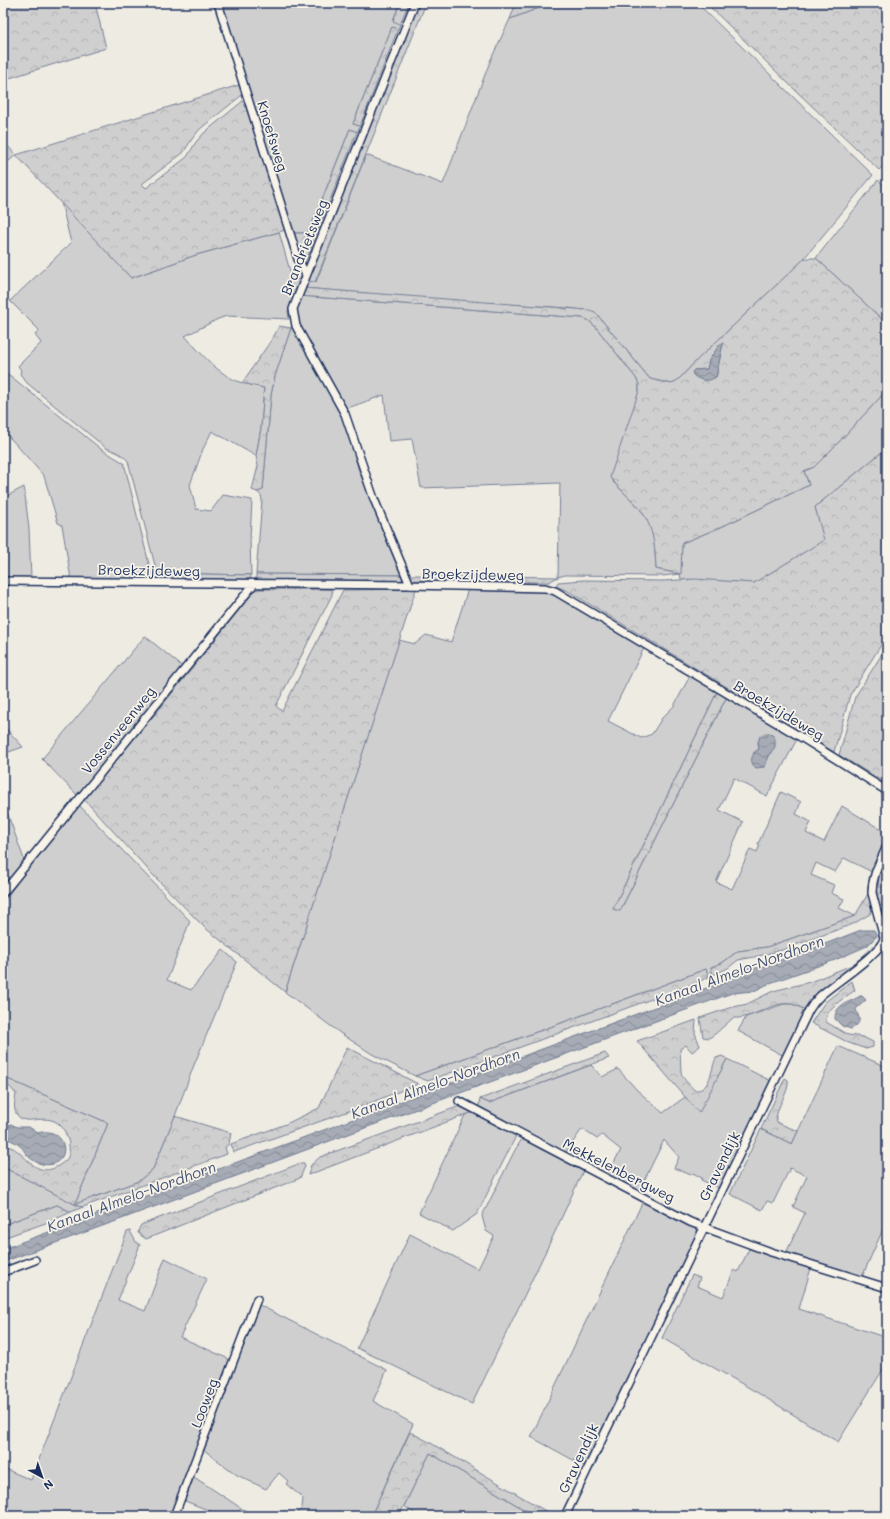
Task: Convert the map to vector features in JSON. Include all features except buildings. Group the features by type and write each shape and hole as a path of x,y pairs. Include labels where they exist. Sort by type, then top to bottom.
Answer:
{"street":[{"name":"Knoefsweg","path":"218,3 298,259 306,275"},
{"name":"Brandrietsweg","path":"410,585 374,499 345,414 296,326 293,309 415,3"},
{"name":"Broekzijdeweg","path":"3,581 410,585 545,588 555,591 790,731 887,791"},
{"name":"Vossenveenweg","path":"3,893 254,584"},
{"name":"Gravendijk","path":"565,1516 811,1007 820,996 873,954 882,945 884,938 872,893 872,886 876,870 887,846"},
{"name":"Mekkelenbergweg","path":"459,1101 704,1228 771,1252 887,1288"},
{"path":"3,1272 35,1260"},
{"name":"Looweg","path":"174,1516 257,1299"}],"green space":[{"path":"3,3 95,3 106,48 3,80"},
{"path":"220,3 400,3 393,20 400,24 398,29 392,27 353,124 360,126 357,132 350,129 315,217 307,233 293,233"},
{"path":"400,3 409,3 400,24 393,21"},
{"path":"418,3 426,3 330,245 315,282 306,281"},
{"path":"516,3 552,3 510,19"},
{"path":"552,3 697,3 873,175 801,262 672,384 650,379 595,312 569,308 458,301 303,288 306,281 316,282 366,155 443,184 491,59 510,19"},
{"path":"706,3 887,3 887,162 879,170"},
{"path":"392,27 398,29 360,126 353,124"},
{"path":"239,85 242,95 200,129 183,153 142,184 146,188 187,157 196,142 204,133 244,100 285,230 196,255 131,278 16,155"},
{"path":"350,129 357,132 304,266 293,233 307,233 310,230"},
{"path":"3,141 16,155 3,166"},
{"path":"878,180 887,188 887,324 816,258"},
{"path":"61,202 131,278 196,255 279,232 292,278 299,280 288,311 289,319 227,316 185,336 204,357 225,375 242,383 264,388 261,428 256,456 212,431 203,449 190,485 196,509 211,511 223,495 252,500 250,538 251,575 157,573 128,461 121,455 106,448 27,383 20,374 21,370 18,366 41,343 35,335 39,330 10,301 71,243"},
{"path":"805,258 816,258 887,324 887,390 814,467 804,471 809,485 721,527 682,543 681,574 656,569 654,542 650,526 642,511 610,477 639,391 639,384 636,378 595,326 588,320 583,318 300,296 303,288 589,310 595,312 650,379 672,384 680,378 699,358","holes":["723,343 716,377 694,370 707,369"]},
{"path":"300,296 583,318 588,320 595,326 636,378 639,384 639,391 613,482 636,504 646,517 654,540 656,569 680,574 662,576 565,575 558,577 560,483 421,488 412,439 389,441 384,395 345,409 294,318"},
{"path":"292,325 340,410 346,425 359,471 395,560 403,575 256,574 262,500 261,495 257,492 263,490 271,395 275,376"},
{"path":"279,326 291,328 275,376 271,395 263,490 257,492 252,490 258,466 256,456 261,428 264,388 242,383 274,336"},
{"path":"3,370 101,449 124,463 153,580 71,579 62,525 58,523 44,476 3,430"},
{"path":"887,390 887,448 815,507 825,540 754,583 681,579 682,543 721,527 809,485 804,471 814,467"},
{"path":"887,448 887,635 850,695 834,752 568,591 556,586 558,582 583,580 663,581 695,579 754,583 824,540 815,507"},
{"path":"24,487 29,529 31,578 3,578 3,498"},
{"path":"157,573 251,575 250,582 159,580"},
{"path":"256,574 403,575 402,582 258,580 256,579"},
{"path":"409,575 558,577 549,582 437,582 412,580"},
{"path":"256,589 330,589 332,591 332,595 276,706 282,711 343,590 416,589 285,992 204,927 153,875 82,797 157,712"},
{"path":"468,589 540,590 560,596 645,646 608,721 641,738 652,734 662,718 674,706 691,674 718,690 613,909 620,911 727,696 797,739 767,796 734,778 719,810 743,822 716,882 732,889 750,849 757,852 760,845 758,844 781,792 801,802 796,814 811,822 806,833 824,842 842,806 887,833 887,845 874,873 844,858 835,872 816,863 811,875 834,885 831,893 844,899 839,908 855,916 767,947 738,951 722,963 711,967 713,975 709,977 706,969 415,1076 372,1054 340,1033 285,992 399,640 415,644 426,635 451,642","holes":["758,742 771,752 764,767 753,753 759,749"]},
{"path":"145,636 184,668 79,797 42,759"},
{"path":"887,646 887,784 839,755 855,697"},
{"path":"718,690 727,696 620,911 613,909"},
{"path":"3,725 23,747 3,754"},
{"path":"3,801 25,862 3,890"},
{"path":"78,804 190,921 167,980 191,990 223,950 237,962 153,1169 139,1181 76,1204 83,1207 71,1212 57,1205 3,1225 3,1167 75,1204 108,1123 3,1077 3,902 63,820"},
{"path":"887,856 887,903 877,907 879,876"},
{"path":"869,892 872,910 870,914 853,924 782,950 738,960 728,968 713,975 711,967 722,963 738,951 767,947 855,916"},
{"path":"862,961 806,1010 793,1004 777,1005 748,1016 733,1018 709,1038 703,1037 700,1018 729,1008 747,1004 773,991 810,982"},
{"path":"706,969 709,977 698,982 428,1081 415,1076 556,1025"},
{"path":"852,981 855,990 832,1008 826,1022 848,1035 863,1037 873,1042 873,1047 866,1049 849,1043 811,1023 825,1002"},
{"path":"784,1004 792,1004 806,1010 784,1056 738,1031 746,1017"},
{"path":"696,1020 695,1033 700,1046 692,1052 686,1045 680,1049 681,1073 686,1081 694,1090 700,1090 710,1078 716,1058 722,1056 727,1059 699,1113 637,1041"},
{"path":"838,1046 887,1067 887,1220 862,1277 786,1253 805,1213 793,1207 807,1176 790,1168 773,1203 767,1201 762,1210 730,1194 761,1129 792,1144"},
{"path":"347,1047 418,1084 352,1110 234,1152 231,1144 286,1124 319,1108"},
{"path":"605,1053 609,1058 489,1103 480,1099"},
{"path":"727,1059 771,1081 721,1189 701,1180 702,1178 693,1173 691,1175 674,1168 679,1157 664,1140 638,1193 606,1176 621,1150 602,1135 597,1139 582,1129 564,1155 478,1110 480,1099 489,1103 591,1065 602,1077 618,1069 637,1090 663,1113 685,1097 699,1112"},
{"path":"3,1077 108,1123 75,1204 139,1181 153,1169 175,1116 231,1133 229,1144 225,1147 227,1154 83,1207 78,1206 3,1167 3,1147 10,1147 37,1167 45,1170 55,1168 66,1160 69,1156 69,1150 65,1132 60,1125 54,1121 48,1119 23,1120 19,1117 15,1112 16,1094 9,1086 3,1087"},
{"path":"785,1078 788,1080 788,1085 778,1110 776,1120 778,1123 798,1131 792,1144 761,1129"},
{"path":"460,1106 473,1112 308,1175 311,1165 320,1157"},
{"path":"473,1112 516,1136 477,1214 453,1231 419,1213 465,1115"},
{"path":"522,1139 583,1171 472,1404 357,1348 410,1234 478,1269 494,1236 486,1231 482,1216"},
{"path":"304,1163 305,1166 300,1178 146,1239 138,1233 141,1225"},
{"path":"643,1201 700,1229 588,1468 531,1437"},
{"path":"57,1205 71,1212 51,1221 3,1238 3,1225"},
{"path":"130,1231 136,1242 140,1245 118,1300 145,1311 165,1258 207,1279 180,1337 231,1360 172,1516 3,1516 3,1468 31,1480 127,1232"},
{"path":"749,1249 811,1268 799,1309 887,1338 887,1363 838,1442 758,1393 662,1338 692,1275 700,1278 697,1286 723,1297 734,1270 738,1272"},
{"path":"259,1305 387,1370 373,1401 413,1424 371,1516 295,1516 302,1508 303,1498 286,1484 288,1481 279,1473 266,1489 237,1475 204,1450"},
{"path":"410,1432 554,1516 535,1516 430,1453 399,1516 371,1516"},
{"path":"430,1453 535,1516 418,1516 404,1506"},
{"path":"194,1477 244,1510 261,1516 223,1516 185,1501"},
{"path":"285,1511 292,1516 261,1516"}],"water":[{"path":"723,343 716,377 711,380 705,380 694,376 692,372 694,370 707,369 709,360 720,344"},
{"path":"770,733 775,738 775,747 764,767 756,768 752,763 752,758 754,753 759,749 758,742 760,736"},
{"path":"861,930 874,930 877,936 867,946 835,960 770,983 754,991 732,993 3,1262 3,1249 720,983 743,969 753,967 758,968"},
{"path":"860,996 866,1000 856,1009 859,1022 851,1029 842,1026 835,1019 838,1010 844,1004"},
{"path":"11,1124 17,1127 29,1127 38,1133 53,1133 59,1137 62,1142 64,1149 63,1155 59,1160 49,1165 38,1163 31,1159 23,1149 13,1141 4,1137 3,1133 7,1126"}],"water label":[{"name":"Kanaal Almelo-Nordhorn","path":"739,970"},
{"name":"Kanaal Almelo-Nordhorn","path":"435,1083"},
{"name":"Kanaal Almelo-Nordhorn","path":"131,1196"}]}
